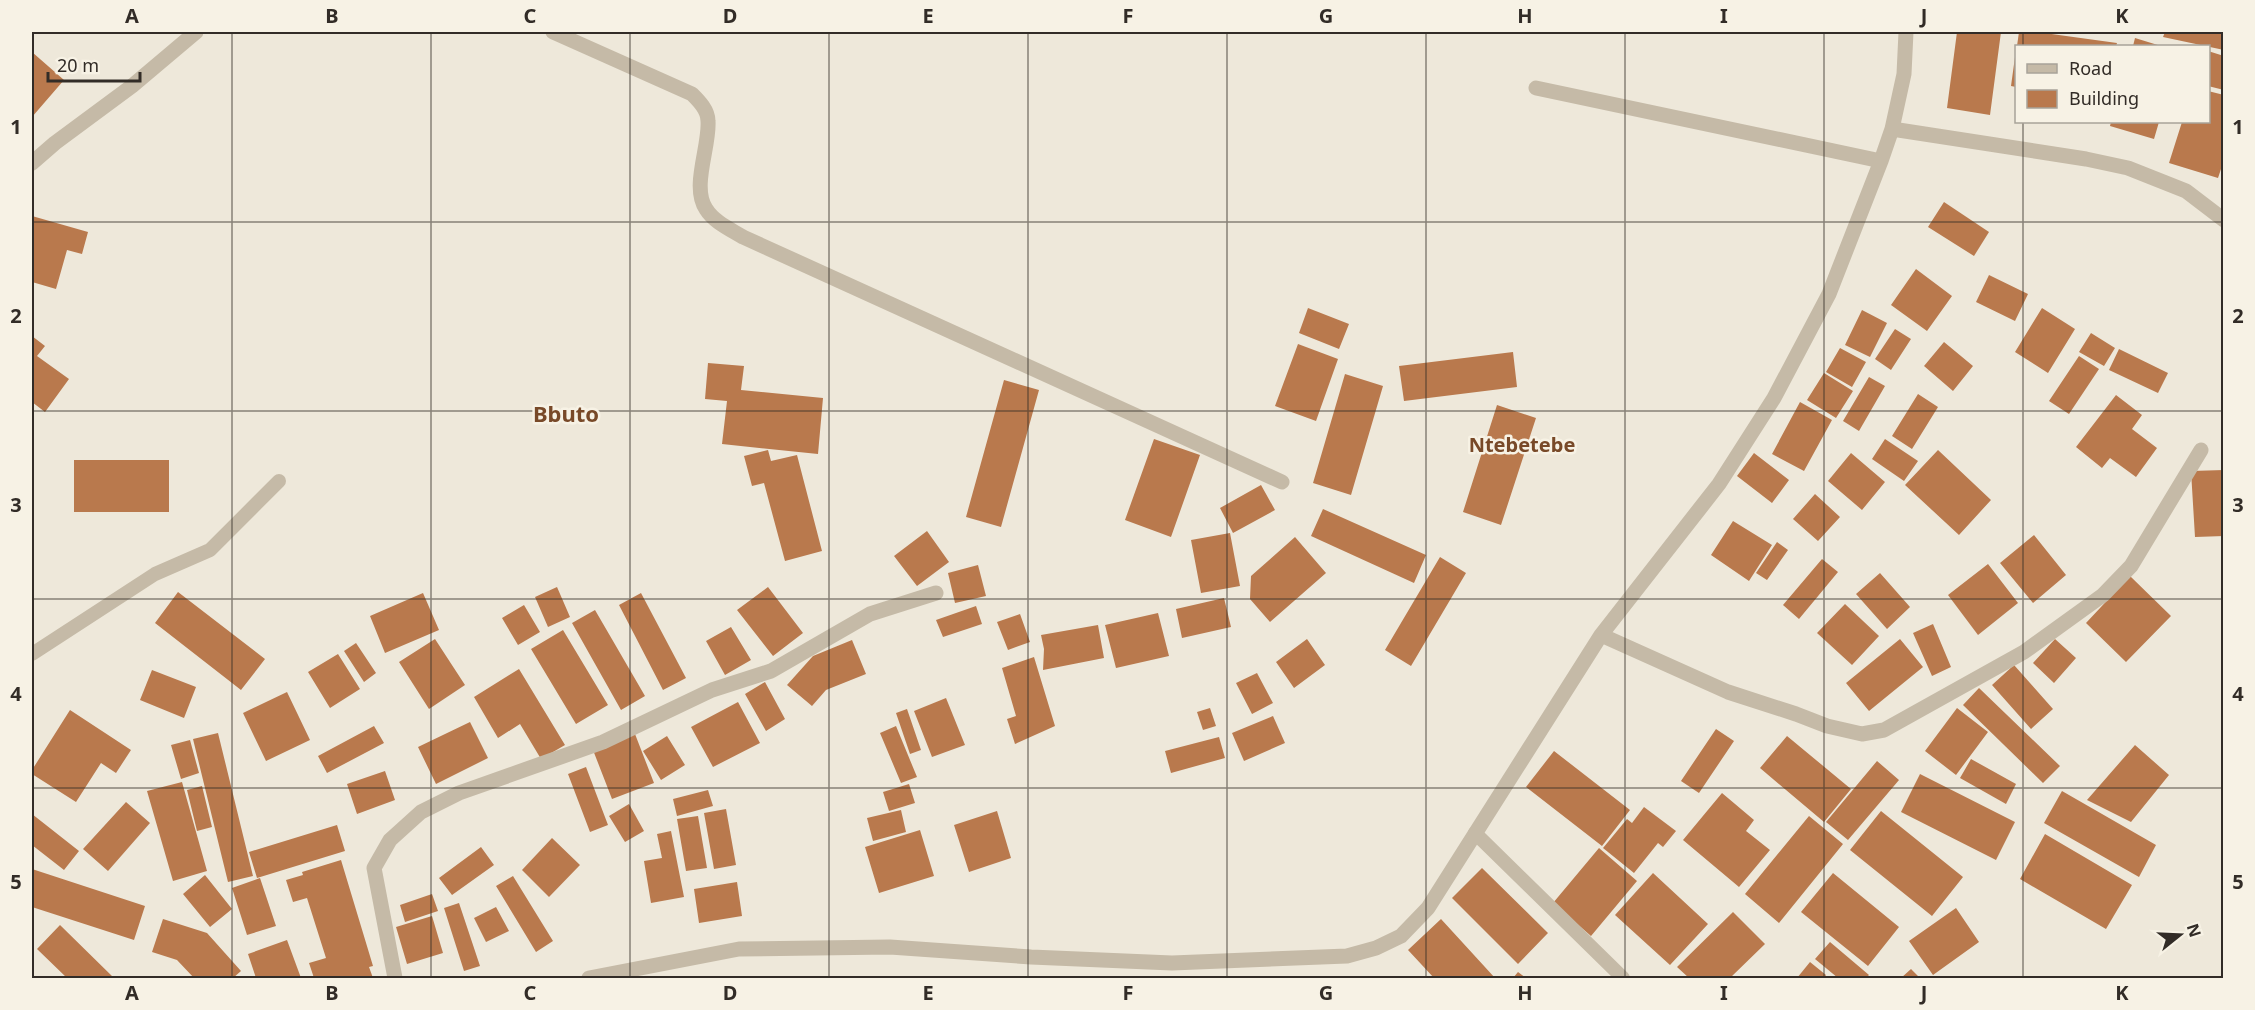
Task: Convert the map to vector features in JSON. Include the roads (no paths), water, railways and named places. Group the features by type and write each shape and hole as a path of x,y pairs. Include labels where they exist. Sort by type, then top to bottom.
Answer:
{"street":[{"path":"32,163 55,143 132,86 196,32"},
{"path":"553,32 692,94 703,105 709,120 700,184 704,206 710,215 743,237 1282,482"},
{"path":"594,978 739,949 890,947 1031,957 1172,963 1347,956 1376,948 1401,936 1428,908 1601,635 1719,484 1774,398 1829,294 1881,161 1892,129 1904,74 1905,32"},
{"path":"1536,88 1881,161"},
{"path":"1892,129 2086,159 2128,168 2186,191 2223,220"},
{"path":"1601,635 1728,692 1827,726 1862,734 1884,730 2024,652 2103,595 2131,566 2201,450"},
{"path":"395,978 374,868 390,840 421,812 459,793 603,742 712,690 771,671 870,614 936,593"}],"lane":[{"path":"32,654 155,574 210,550 279,481"},
{"path":"1475,833 1623,978"}],"district":[{"name":"Bbuto","path":"566,414"},
{"name":"Ntebetebe","path":"1522,445"}]}
